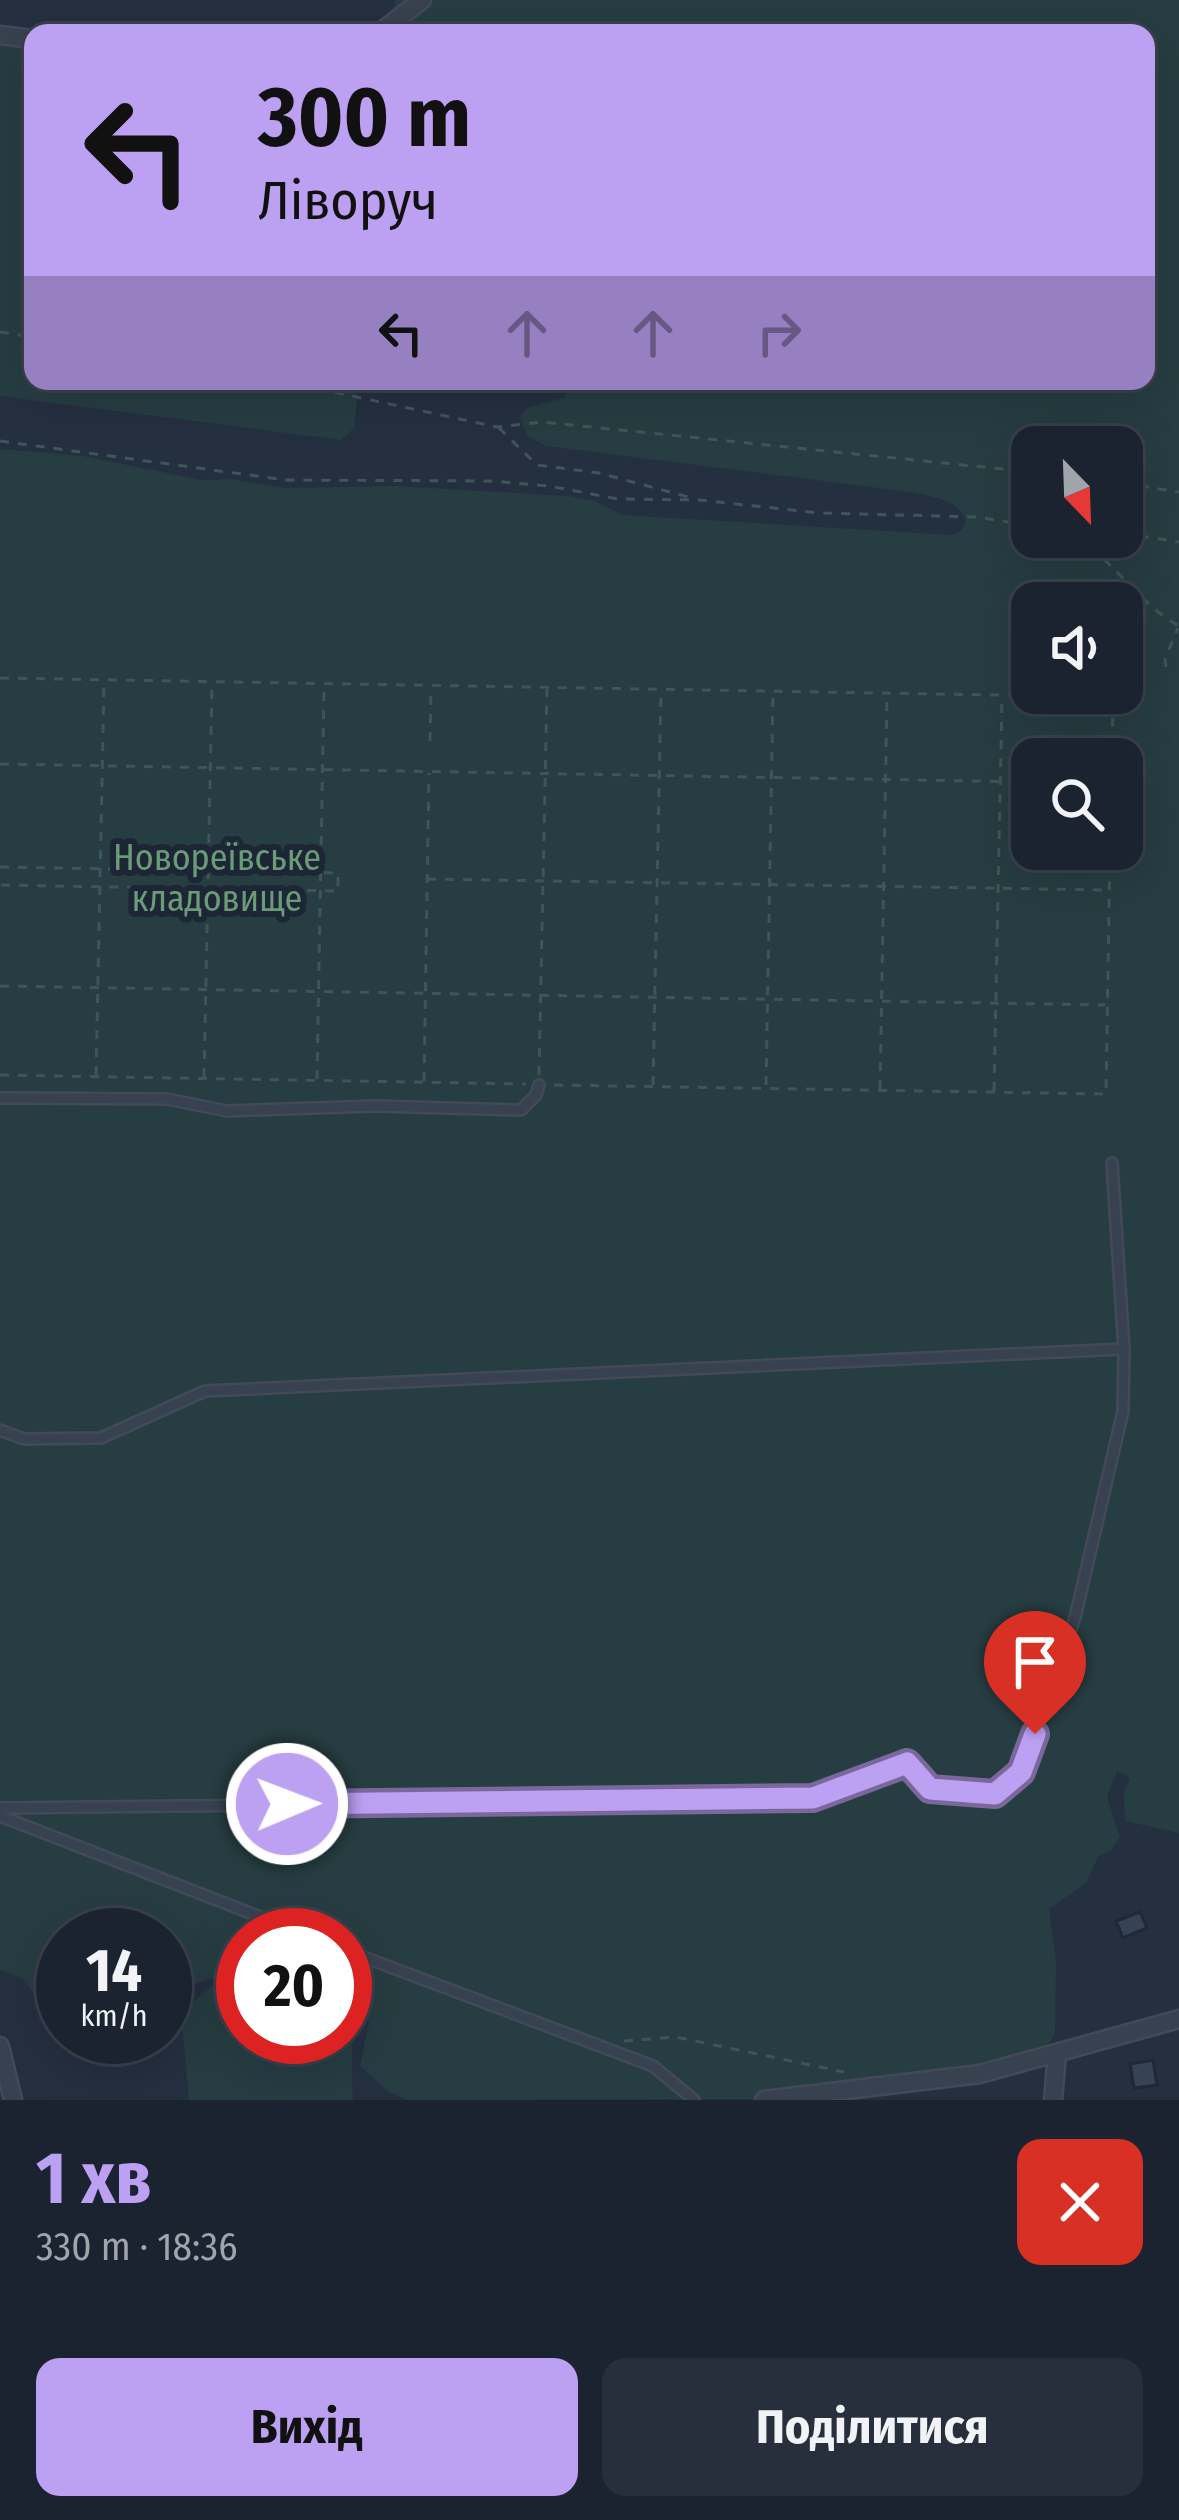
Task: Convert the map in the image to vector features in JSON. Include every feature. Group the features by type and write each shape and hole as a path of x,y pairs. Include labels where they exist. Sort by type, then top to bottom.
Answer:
{"street":[{"path":"391,24 422,0"},
{"path":"764,2100 980,2074 1179,2019"},
{"path":"0,2046 13,2100"},
{"path":"1053,2100 1057,2054"}],"lane":[{"path":"0,1098 167,1099 227,1111 376,1106 521,1110 536,1095 539,1084"},
{"path":"0,1812 813,1798 907,1763 930,1789 995,1794 1021,1772 1075,1618 1123,1411 1124,1349 1112,1163"},
{"path":"0,1430 24,1439 101,1438 205,1391 1124,1349"},
{"path":"0,1812 240,1908"},
{"path":"372,1960 653,2066 694,2100"}],"path":[{"path":"324,390 497,427 542,422 1011,470"},
{"path":"497,427 537,465 599,473 700,500"},
{"path":"0,441 286,480 492,481 618,499 700,500 819,513 978,517 1011,522"},
{"path":"1143,486 1179,492"},
{"path":"1143,536 1179,542"},
{"path":"1107,558 1160,616 1179,626 1165,658 1166,667"},
{"path":"0,678 1113,697 1112,738"},
{"path":"96,1077 104,679"},
{"path":"204,1079 212,681"},
{"path":"316,1081 324,683"},
{"path":"430,741 431,685"},
{"path":"539,1084 547,687"},
{"path":"653,1087 661,689"},
{"path":"766,1088 773,691"},
{"path":"880,1090 887,693"},
{"path":"994,1092 1002,695"},
{"path":"0,764 1011,781"},
{"path":"424,1083 429,771"},
{"path":"0,867 338,873 338,891 0,885"},
{"path":"1106,1094 1110,870"},
{"path":"427,879 1110,890"},
{"path":"0,986 1107,1005"},
{"path":"586,2043 676,2037 852,2074"}],"green space":[{"name":"Новореївське кладовище","path":"395,0 1179,0 1179,1833 1125,1821 1124,1792 1130,1778 1117,1771 1107,1797 1120,1837 1098,1857 1086,1883 1049,1909 1056,1963 1055,2034 1047,2046 1006,2064 765,2099 408,2100 389,2092 360,2066 372,2064 372,1908 216,1908 216,1977 192,1985 192,1908 36,1908 36,1997 22,1978 0,1970 0,449 83,456 202,480 230,479 285,488 398,486 567,496 596,501 622,515 953,535 966,521 950,503 910,492 546,446 527,436 520,416 527,408 564,398 568,390 1155,390 1155,24 392,24"},
{"path":"0,28 24,32 24,390 358,390 354,428 341,440 0,396"},
{"path":"216,1982 216,2064 352,2064 353,2100 189,2100 186,2064 192,2064 192,2003"}],"building":[{"path":"1140,1912 1147,1928 1123,1938 1116,1921"},
{"path":"1153,2060 1157,2085 1134,2088 1130,2064"}],"route":[{"path":"287,1804 813,1798 907,1763 930,1789 995,1794 1021,1772 1035,1734"}]}
